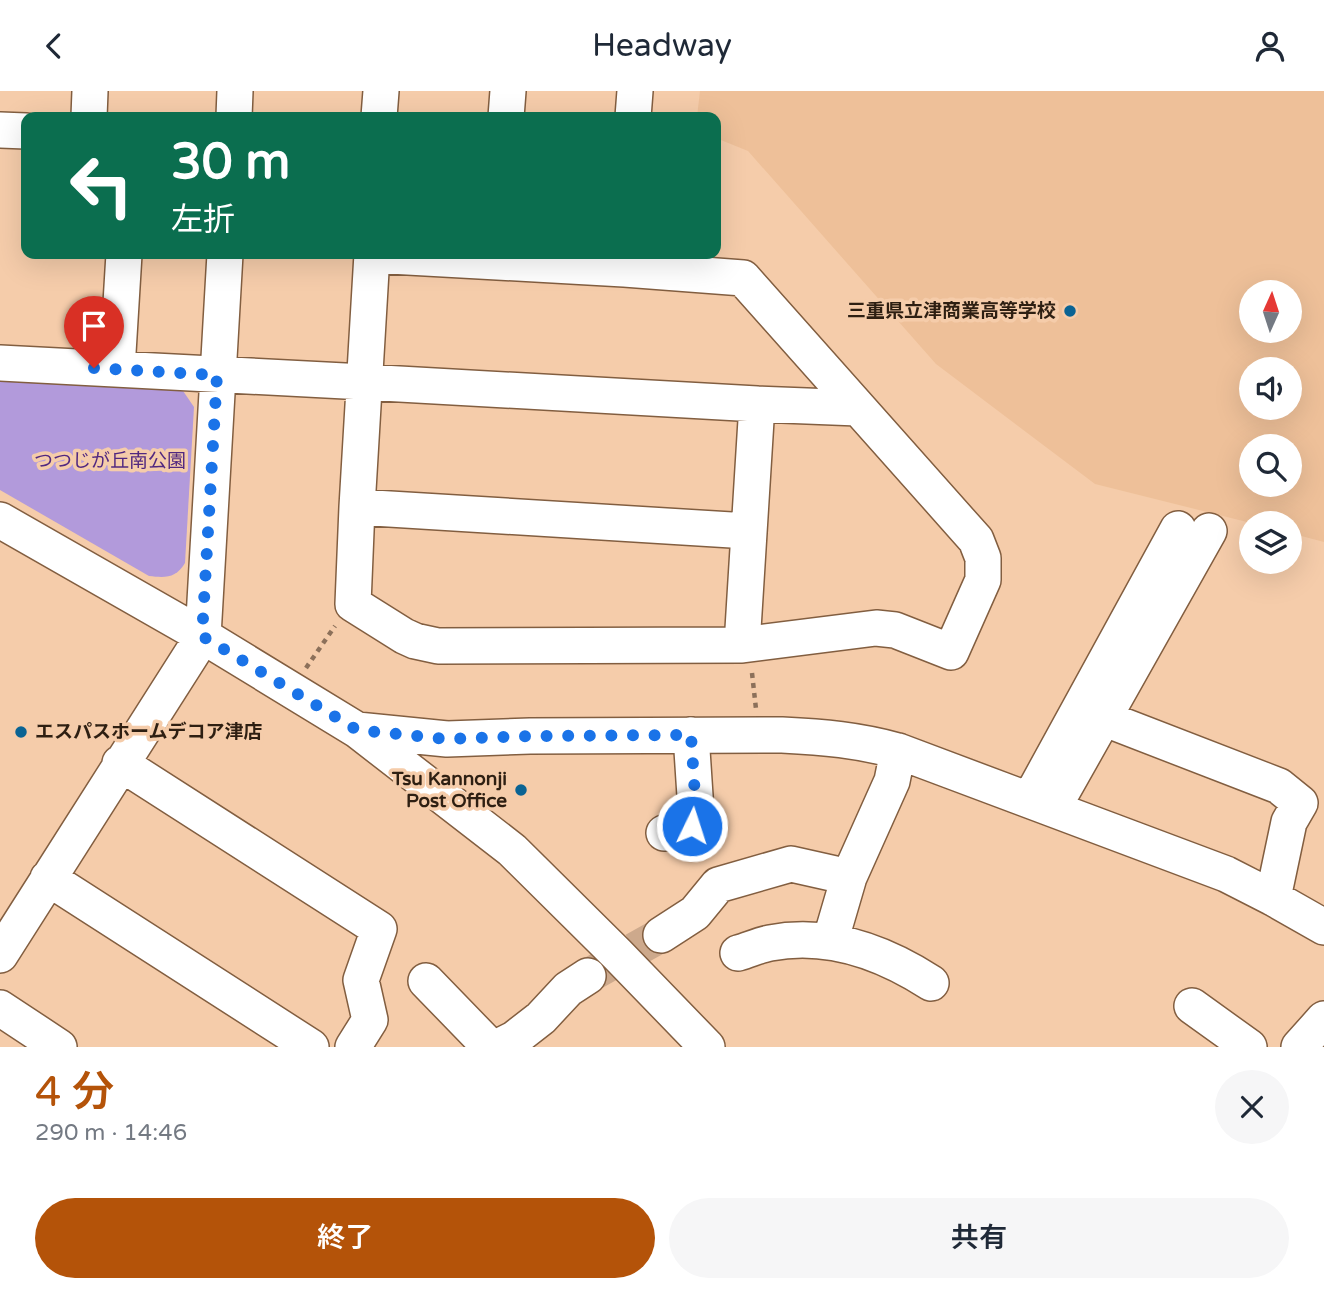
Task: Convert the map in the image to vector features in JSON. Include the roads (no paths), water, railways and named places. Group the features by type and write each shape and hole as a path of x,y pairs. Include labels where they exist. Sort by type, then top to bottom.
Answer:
{"street":[{"path":"89,112 90,91"},
{"path":"234,112 235,91"},
{"path":"379,112 381,91"},
{"path":"506,112 508,91"},
{"path":"633,112 635,91"},
{"path":"0,130 21,131"},
{"path":"117,369 124,259"},
{"path":"0,955 202,636 225,259"},
{"path":"372,259 353,604 404,636 438,646 745,644 876,628 895,630 951,652 983,580 983,558 976,540 743,278 625,262 530,259"},
{"path":"0,363 858,408"},
{"path":"745,644 748,531 757,404"},
{"path":"357,507 748,531"},
{"path":"0,520 202,636 357,730 512,850 706,1047"},
{"path":"1193,530 1103,718 1041,804 1193,530"},
{"path":"1103,718 1279,786 1300,803 1289,822 1273,898"},
{"path":"357,730 447,739 759,735 822,737 864,742 898,751 1226,874 1324,927"},
{"path":"664,833 681,832 692,826 696,811 691,735"},
{"path":"830,942 849,877 892,781 898,751"},
{"path":"120,763 379,929 361,980 370,1020 353,1047"},
{"path":"661,935 695,913 718,885 791,865 849,877"},
{"path":"48,878 312,1047"},
{"path":"738,953 792,941 830,942 869,951 906,967 931,983"},
{"path":"498,1047 514,1039 541,1018 568,989 588,976"},
{"path":"426,981 490,1047"},
{"path":"1192,1006 1250,1047"},
{"path":"0,1008 59,1047"},
{"path":"1299,1047 1324,1019"}],"tunnel":[{"path":"588,976 661,935"}],"place":[{"name":"三重県立津商業高等学校","path":"1070,311"},
{"name":"エスパスホームデコア津店","path":"21,732"},
{"name":"Tsu Kannonji Post Office","path":"521,790"}],"park label":[{"name":"つつじが丘南公園","path":"110,461"}]}
